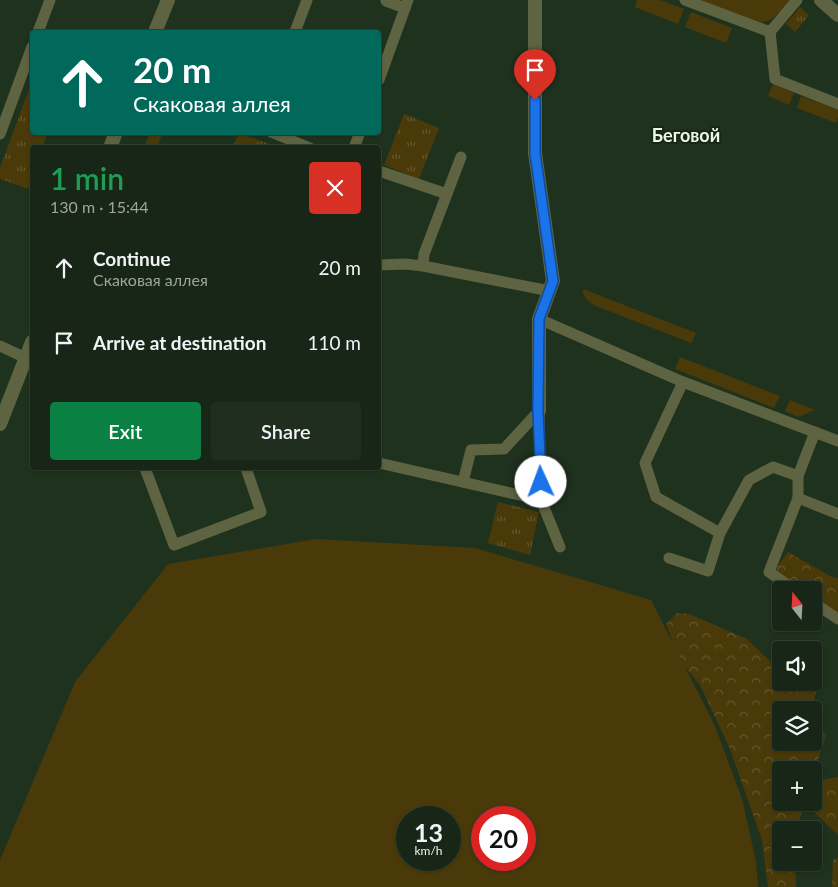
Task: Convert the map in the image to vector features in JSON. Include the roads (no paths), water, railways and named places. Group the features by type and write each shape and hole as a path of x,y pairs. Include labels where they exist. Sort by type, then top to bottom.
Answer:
{"street":[{"path":"156,30 168,0"},
{"path":"535,0 535,153 553,281 539,319 538,411"},
{"path":"821,0 838,15"},
{"path":"0,424 30,347"}],"lane":[{"path":"39,30 50,0"},
{"path":"296,30 307,0"},
{"path":"685,0 770,32"},
{"path":"797,0 770,32 775,79 838,104"},
{"path":"381,74 406,4 386,1"},
{"path":"0,134 30,53"},
{"path":"278,135 302,145"},
{"path":"423,266 424,254 461,157"},
{"path":"381,172 447,194"},
{"path":"381,265 405,264 423,266 550,291"},
{"path":"539,319 684,382 838,441"},
{"path":"0,346 26,358"},
{"path":"684,382 645,462 656,497 720,533"},
{"path":"463,482 471,450 504,449 538,411"},
{"path":"538,411 541,500 560,547"},
{"path":"782,581 770,572 798,498 798,476 815,432"},
{"path":"381,463 541,500"},
{"path":"669,558 708,571 720,533 749,480 773,467 798,476"},
{"path":"146,470 174,545 261,512 247,470"},
{"path":"798,498 838,514"},
{"path":"822,608 838,619"}],"district":[{"name":"Беговой","path":"686,136"}]}
